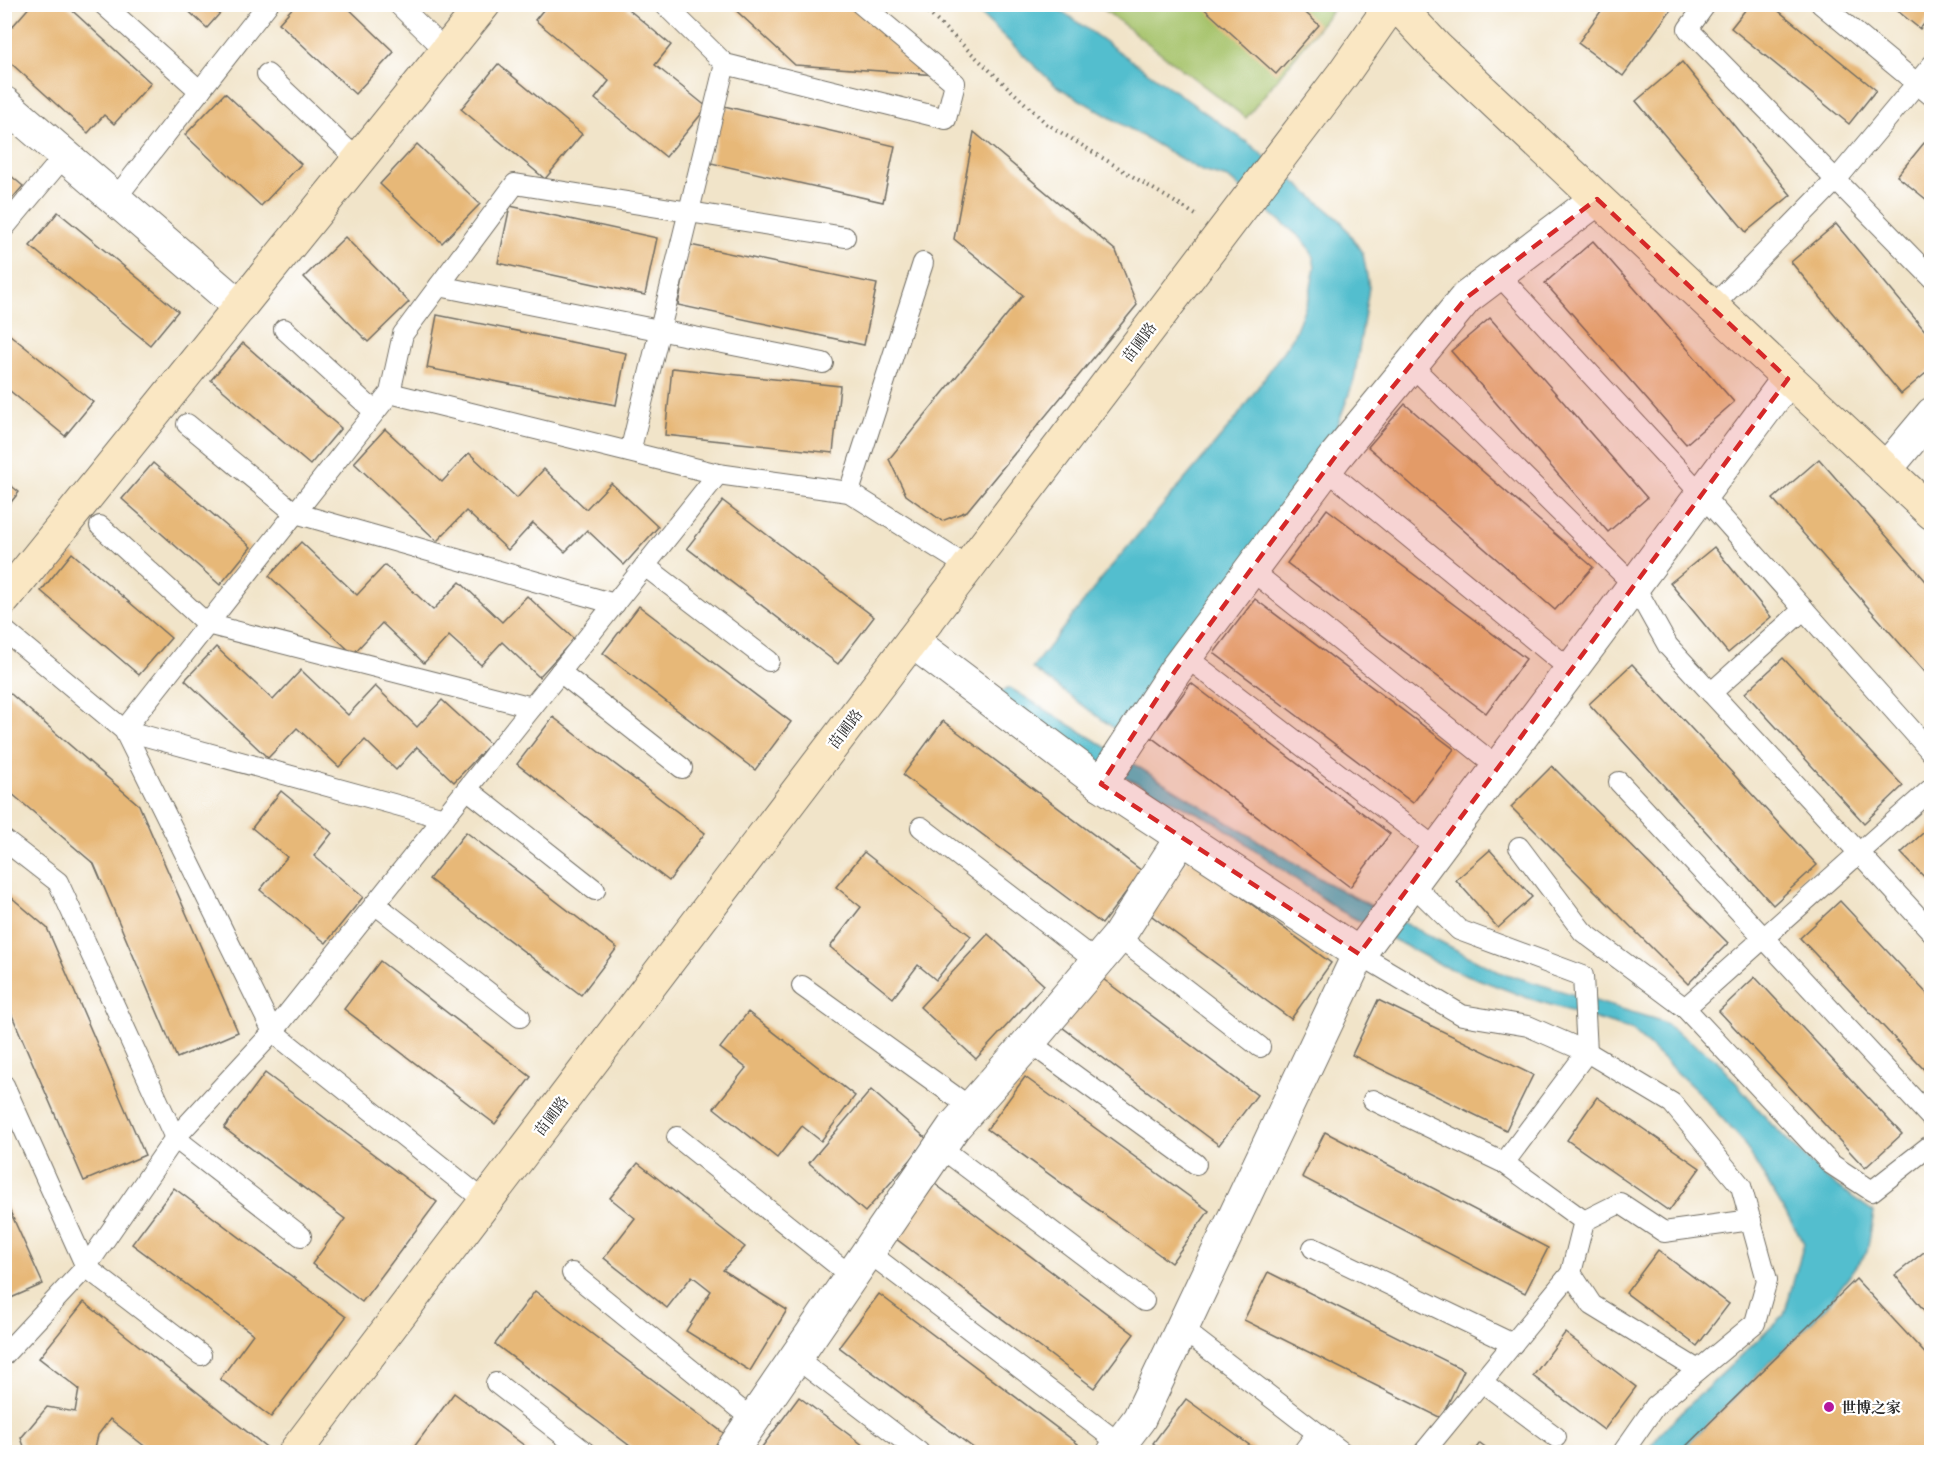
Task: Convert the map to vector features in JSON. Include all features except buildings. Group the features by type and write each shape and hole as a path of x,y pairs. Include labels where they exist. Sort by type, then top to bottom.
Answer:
{"street":[{"path":"4,599 484,4"},
{"path":"1394,4 1436,47 1932,513"},
{"name":"苗圃路","path":"295,1452 1394,4"},
{"path":"4,103 240,307"},
{"path":"1101,784 1185,657 1326,469 1466,298 1597,199"},
{"path":"1118,1448 1139,1419 1359,954 1788,379"},
{"path":"1886,470 1932,414"},
{"path":"912,640 1101,784 1359,954"},
{"path":"730,1452 953,1128 1118,937 1182,837"}],"lane":[{"path":"103,4 200,91"},
{"path":"115,199 268,4"},
{"path":"398,4 446,51"},
{"path":"664,4 725,63 946,119 956,83 861,4"},
{"path":"1706,4 1688,29 1932,278"},
{"path":"1821,4 1924,90"},
{"path":"630,452 725,63"},
{"path":"1712,307 1924,90 1932,65"},
{"path":"267,74 358,160"},
{"path":"4,228 65,156"},
{"path":"124,730 390,393 403,334 515,184 845,237"},
{"path":"849,492 923,262"},
{"path":"1498,273 1702,495 1932,753"},
{"path":"439,286 823,363"},
{"path":"284,329 375,412"},
{"path":"1411,365 1634,585 1668,646 1932,932"},
{"path":"390,393 718,474 849,492 968,567"},
{"path":"187,424 295,513 615,604"},
{"path":"1326,469 1571,670"},
{"path":"4,1355 86,1267 175,1138 273,1032 718,474"},
{"path":"100,526 207,624 532,707"},
{"path":"645,566 769,661"},
{"path":"1251,570 1498,768"},
{"path":"1711,693 1804,609"},
{"path":"4,630 124,730 273,1032 486,1202"},
{"path":"1185,657 1437,849"},
{"path":"560,672 682,768"},
{"path":"124,730 444,818"},
{"path":"1619,782 1932,1119"},
{"path":"1685,1008 1932,788"},
{"path":"467,789 595,890"},
{"path":"921,827 1097,962"},
{"path":"4,840 58,882 175,1138 301,1236"},
{"path":"1519,847 1583,932 1685,1008 1831,1164 1872,1191 1932,1144"},
{"path":"1412,884 1459,930 1584,976 1587,1052 1504,1163"},
{"path":"375,904 520,1017"},
{"path":"1118,937 1260,1047"},
{"path":"1359,954 1462,1015 1528,1026 1587,1052 1672,1103 1741,1186 1767,1280 1755,1323 1655,1406 1623,1452"},
{"path":"802,986 971,1108"},
{"path":"1029,1042 1196,1164"},
{"path":"4,1085 86,1267 201,1355"},
{"path":"1373,1101 1504,1163 1584,1221"},
{"path":"677,1137 1118,1448"},
{"path":"940,1147 1144,1301"},
{"path":"1424,1452 1571,1273 1584,1221 1620,1203 1664,1232 1751,1220"},
{"path":"1313,1248 1513,1344"},
{"path":"1571,1273 1592,1305 1698,1370"},
{"path":"572,1274 753,1420"},
{"path":"1181,1328 1342,1452"},
{"path":"796,1358 918,1452"},
{"path":"1482,1382 1556,1437"},
{"path":"496,1383 585,1452"},
{"path":"1302,1452 1317,1433"}],"path":[{"path":"919,4 1047,124 1223,232"}],"highlighted area":[{"path":"1597,199 1788,379 1359,954 1101,784 1175,671 1335,457 1466,298"}],"green space":[{"path":"1337,4 1246,118 1098,5"}],"water":[{"path":"971,5 1053,5 1251,145 1341,221 1363,254 1369,287 1354,380 1319,476 1126,737 1032,668 1110,568 1235,420 1293,337 1309,297 1315,267 1313,256 1301,238 1228,178 1202,171 1056,86"},
{"path":"1010,688 1327,883 1499,972 1661,1021 1716,1059 1772,1125 1827,1179 1874,1212 1867,1252 1825,1309 1680,1452 1646,1452 1666,1427 1784,1315 1804,1243 1741,1139 1698,1092 1632,1030 1528,998 1441,965 1339,910 1217,823 974,702"}],"place":[{"name":"世博之家","path":"1829,1407"}]}
